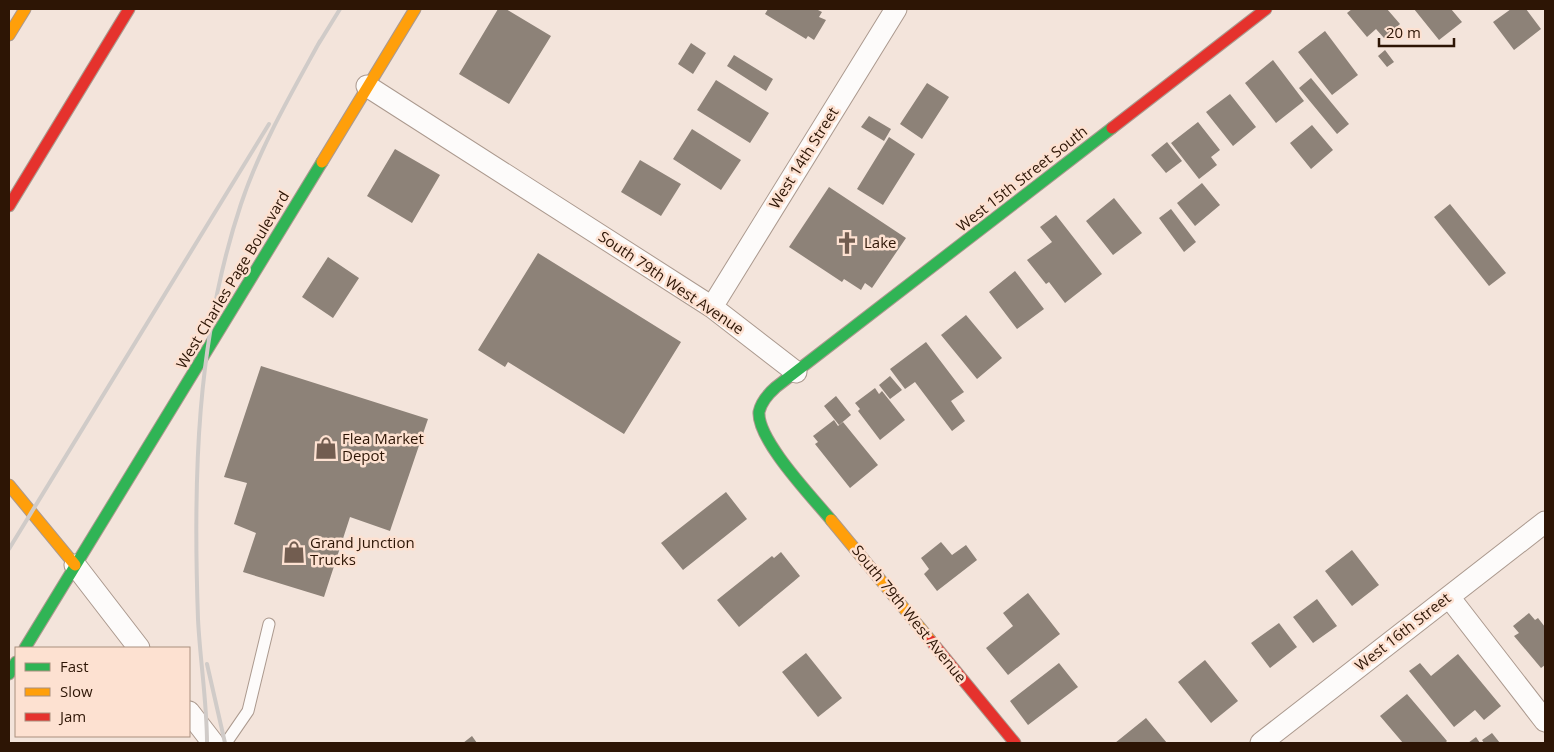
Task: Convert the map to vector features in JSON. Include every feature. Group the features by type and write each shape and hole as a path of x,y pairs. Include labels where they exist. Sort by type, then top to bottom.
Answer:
{"main road":[{"path":"9,36 25,9"},
{"path":"9,206 129,9"},
{"name":"West Charles Page Boulevard","path":"26,647 415,9"},
{"name":"West 15th Street South","path":"796,372 1266,9"},
{"name":"South 79th West Avenue","path":"796,372 764,398 758,410 760,424 772,448 1015,743"},
{"path":"9,484 75,566"}],"street":[{"name":"West 14th Street","path":"712,307 896,9"},
{"name":"South 79th West Avenue","path":"367,86 712,307 796,372"},
{"name":"West 16th Street","path":"1261,743 1545,522"},
{"path":"75,566 138,647"},
{"path":"1449,597 1545,721"},
{"path":"190,713 214,743"}],"lane":[{"path":"226,743 248,711 269,624"}],"building":[{"path":"498,9 506,9 551,36 509,104 459,74"},
{"path":"768,9 816,9 822,12 819,17 826,20 814,40 808,36 806,39 765,14"},
{"path":"1352,9 1387,9 1400,24 1384,38 1376,29 1367,37 1347,13"},
{"path":"1414,9 1451,9 1462,22 1439,40"},
{"path":"1511,9 1526,9 1541,29 1514,50 1493,22"},
{"path":"1325,31 1358,75 1332,95 1298,52"},
{"path":"691,43 706,53 693,74 678,64"},
{"path":"1385,50 1394,62 1387,67 1378,56"},
{"path":"734,55 773,79 766,91 727,66"},
{"path":"1273,60 1304,101 1276,123 1245,83"},
{"path":"1311,78 1349,124 1337,134 1299,88"},
{"path":"716,80 769,113 750,143 697,110"},
{"path":"927,83 949,97 922,139 900,124"},
{"path":"1230,94 1256,127 1233,146 1206,112"},
{"path":"869,116 891,129 884,141 861,127"},
{"path":"1198,122 1220,150 1211,157 1217,165 1199,179 1171,143"},
{"path":"1312,125 1333,150 1311,169 1290,143"},
{"path":"692,129 741,160 721,190 673,159"},
{"path":"889,137 915,154 883,205 857,189"},
{"path":"1167,142 1182,161 1166,173 1151,155"},
{"path":"395,149 440,175 412,223 367,196"},
{"path":"640,160 681,184 661,216 621,192"},
{"path":"1202,183 1220,205 1195,226 1177,203"},
{"name":"Lake","path":"829,187 906,238 872,288 865,283 861,290 844,279 842,282 789,247"},
{"path":"1114,198 1142,233 1113,255 1086,221"},
{"path":"1450,204 1506,273 1489,286 1434,217"},
{"path":"1171,209 1196,242 1184,252 1159,218"},
{"path":"1056,215 1102,274 1065,303 1049,282 1046,284 1027,260 1052,242 1040,227"},
{"path":"538,253 681,342 624,434 508,362 505,367 478,350"},
{"path":"328,257 359,278 333,318 302,297"},
{"path":"1015,271 1044,309 1017,329 989,292"},
{"path":"966,315 1002,358 977,379 941,335"},
{"path":"926,342 964,392 951,401 965,421 952,431 915,382 905,389 890,369"},
{"name":"Flea Market Depot","path":"261,366 428,419 390,531 350,517 324,597 243,572 256,533 234,524 247,483 224,477"},
{"path":"890,376 902,390 890,399 879,385"},
{"path":"875,388 879,394 882,391 905,420 880,440 858,411 860,409 855,403"},
{"path":"836,396 851,415 839,425 824,406"},
{"path":"834,420 838,426 843,422 878,465 850,488 815,444 818,442 813,436"},
{"path":"726,492 747,519 683,570 661,543"},
{"path":"941,542 952,555 966,545 977,560 937,591 924,574 929,569 921,558"},
{"path":"1352,550 1379,585 1352,606 1325,571"},
{"path":"781,552 800,576 739,627 717,600 772,556 774,558"},
{"path":"1028,593 1060,634 1008,675 986,648 1013,626 1003,613"},
{"path":"1317,599 1337,626 1313,643 1293,617"},
{"path":"1529,613 1535,620 1538,618 1545,627 1545,665 1541,668 1514,636 1519,633 1513,626"},
{"path":"1279,623 1297,647 1270,668 1251,643"},
{"path":"806,653 842,698 818,717 782,672"},
{"path":"1458,654 1501,706 1484,720 1475,710 1454,727 1409,671 1420,663 1431,676"},
{"path":"1205,660 1238,701 1211,723 1178,682"},
{"path":"1059,663 1078,687 1028,725 1010,701"},
{"path":"1407,694 1447,741 1445,743 1403,743 1380,716"},
{"path":"1146,718 1167,743 1115,743"},
{"path":"1492,733 1500,743 1484,743 1482,740"},
{"path":"472,736 477,743 463,743"},
{"path":"1476,737 1480,743 1468,743"}],"railway":[{"path":"316,48 340,9"},
{"path":"207,743 198,619 196,514 201,410 206,358 226,255 241,204 257,162 320,41"},
{"path":"9,549 269,124"},
{"path":"207,664 225,743"}],"traffic: fast":[{"path":"831,520 800,484 767,438 761,424 759,412 765,398 776,387 1112,128"},
{"path":"26,647 322,162"},
{"path":"9,674 15,664"}],"traffic: slow":[{"path":"9,35 25,9"},
{"path":"322,162 415,9"},
{"path":"9,485 75,565"},
{"path":"831,520 931,641"}],"traffic: jam":[{"path":"9,206 129,9"},
{"path":"1112,128 1266,9"},
{"path":"931,641 1015,743"}],"place":[{"name":"Lake","path":"847,243"},
{"name":"Flea Market Depot","path":"326,448"},
{"name":"Grand Junction Trucks","path":"294,552"}]}
